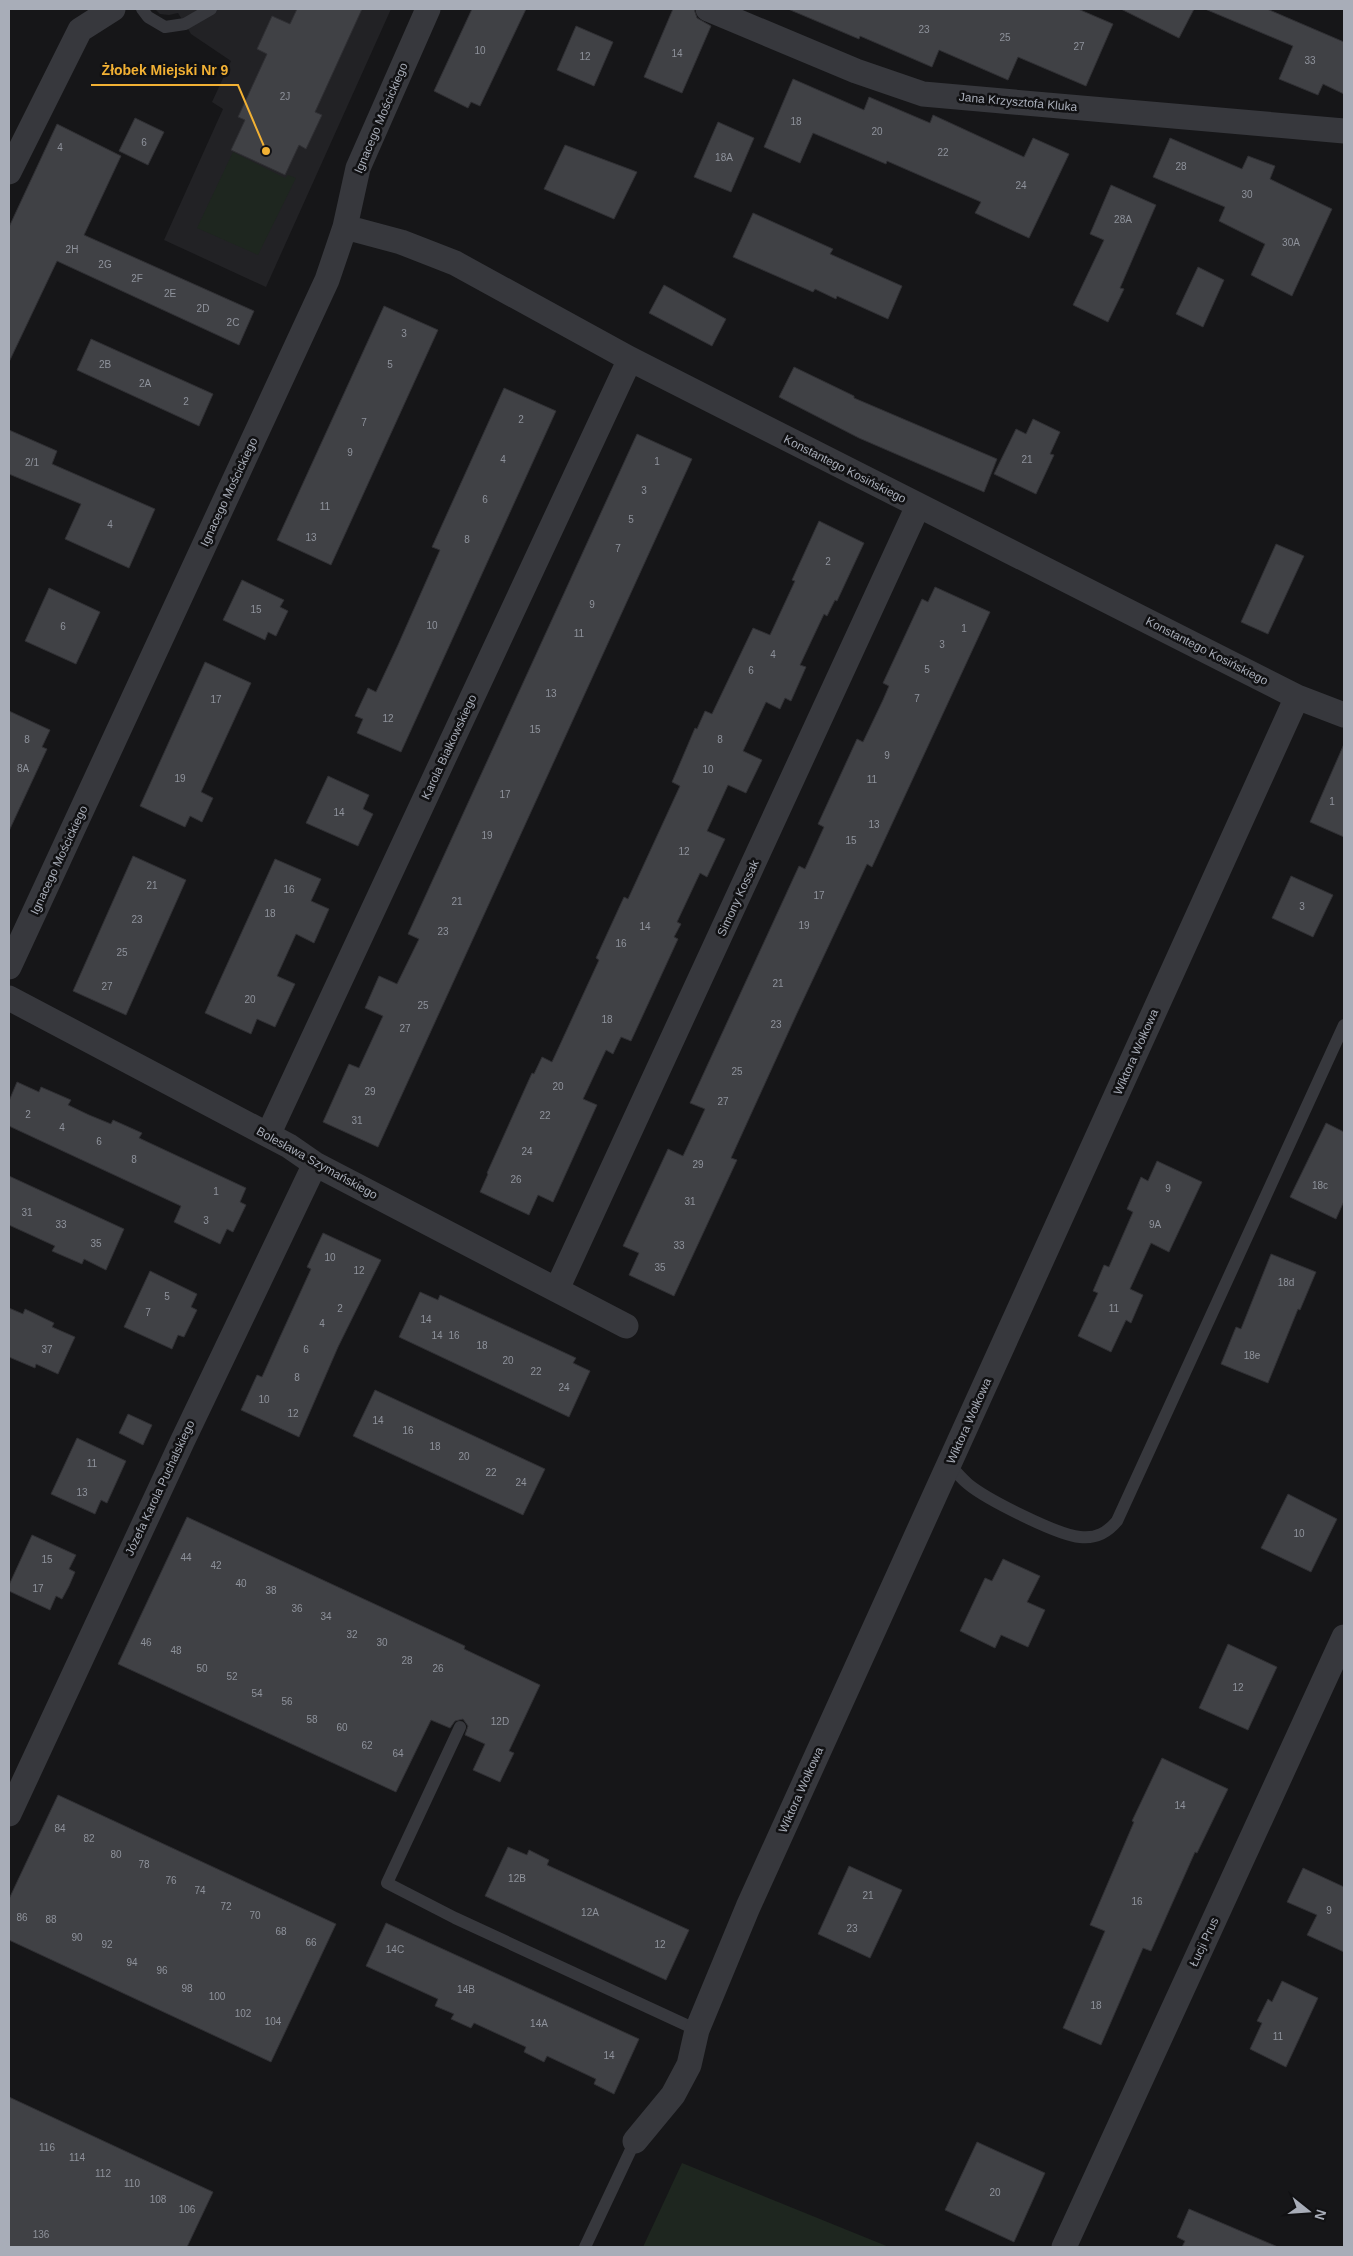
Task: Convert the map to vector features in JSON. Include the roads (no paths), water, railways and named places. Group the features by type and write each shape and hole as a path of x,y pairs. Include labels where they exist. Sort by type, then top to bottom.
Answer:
{"street":[{"path":"9,172 80,30 113,9"},
{"name":"Ignacego Mościckiego","path":"9,967 327,280 344,227 358,168 366,146 428,9"},
{"name":"Jana Krzysztofa Kluka","path":"708,9 856,71 923,94 1344,131"},
{"name":"Konstantego Kosińskiego","path":"344,227 400,242 455,263 630,359 918,506 1297,697 1344,715"},
{"name":"Karola Białkowskiego","path":"268,1135 630,359"},
{"name":"Simony Kossak","path":"557,1289 918,506"},
{"name":"Wiktora Wołkowa","path":"635,2141 673,2094 689,2064 697,2030 748,1907 1297,697"},
{"name":"Bolesława Szymańskiego","path":"9,998 268,1135 315,1164 626,1326"},
{"name":"Józefa Karola Puchalskiego","path":"9,1814 178,1451 315,1164"},
{"name":"Łucji Prus","path":"1064,2247 1344,1637"}],"lane":[{"path":"142,9 148,17 165,27 185,24 211,9"},
{"path":"949,1464 968,1484 988,1498 1061,1532 1080,1537 1097,1536 1109,1531 1117,1521 1344,1025"},
{"path":"460,1728 387,1883 455,1918 697,2030"},
{"path":"585,2247 635,2141"}],"place":[{"name":"Żłobek Miejski Nr 9","path":"266,151"}]}
